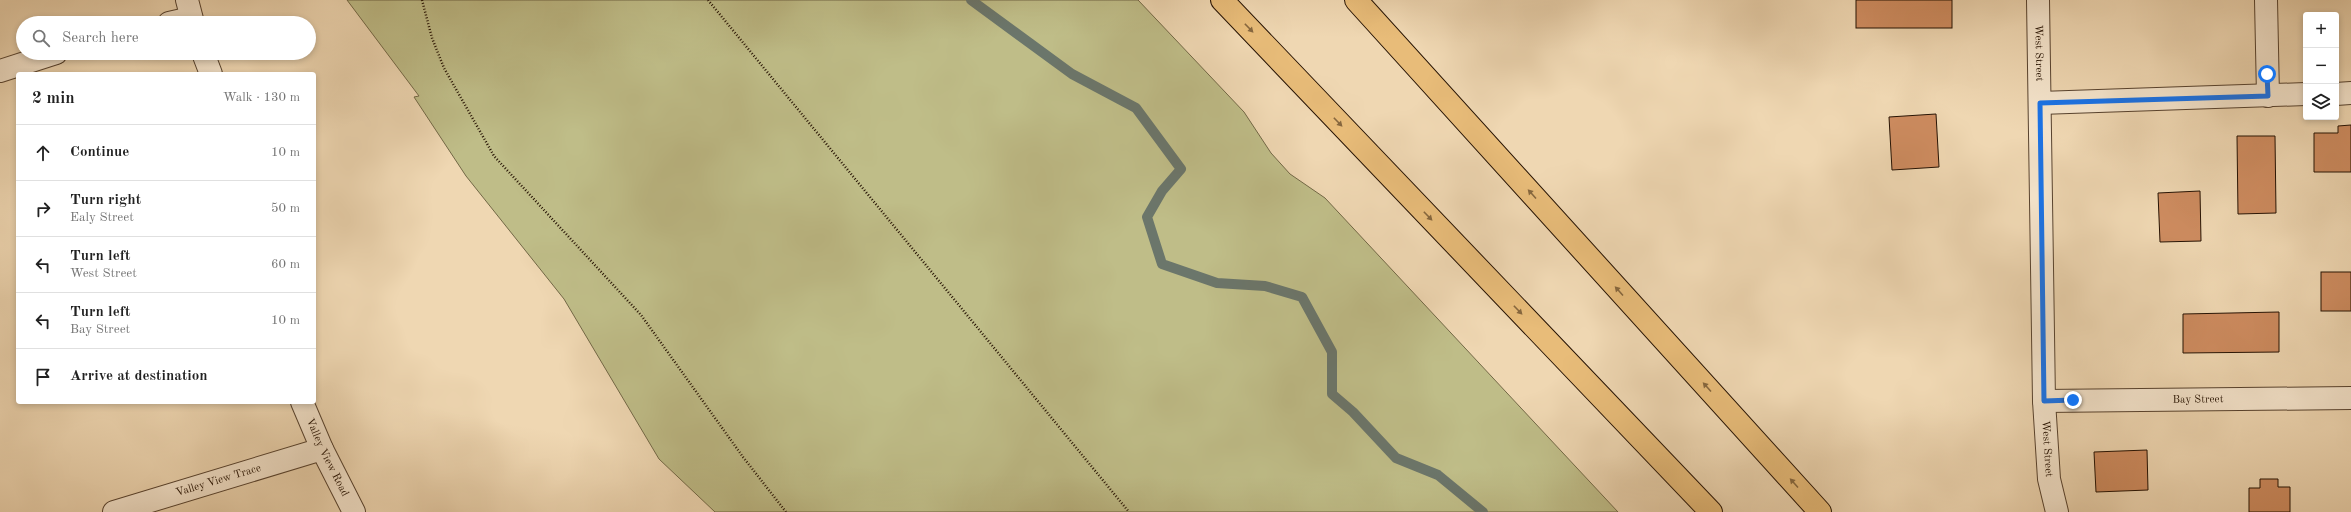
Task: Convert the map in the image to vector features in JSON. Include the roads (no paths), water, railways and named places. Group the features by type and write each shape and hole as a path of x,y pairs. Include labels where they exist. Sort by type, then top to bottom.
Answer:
{"highway":[{"path":"1222,0 1711,512"},
{"path":"1356,0 1820,512"}],"street":[{"name":"West Street","path":"2038,0 2044,401 2048,464 2057,512"},
{"path":"2266,0 2268,96"},
{"path":"0,71 34,60"},
{"path":"206,60 210,72"},
{"path":"2339,94 2351,93"},
{"path":"2040,103 2303,94"},
{"name":"Bay Street","path":"2044,401 2351,398"},
{"name":"Valley View Road","path":"303,404 322,449 354,512"},
{"name":"Valley View Trace","path":"114,512 322,449"}],"waterway":[{"path":"971,0 1072,74 1136,108 1181,169 1162,191 1147,217 1162,264 1217,283 1265,286 1302,297 1332,352 1332,394 1353,412 1396,458 1438,475 1483,512"}]}
